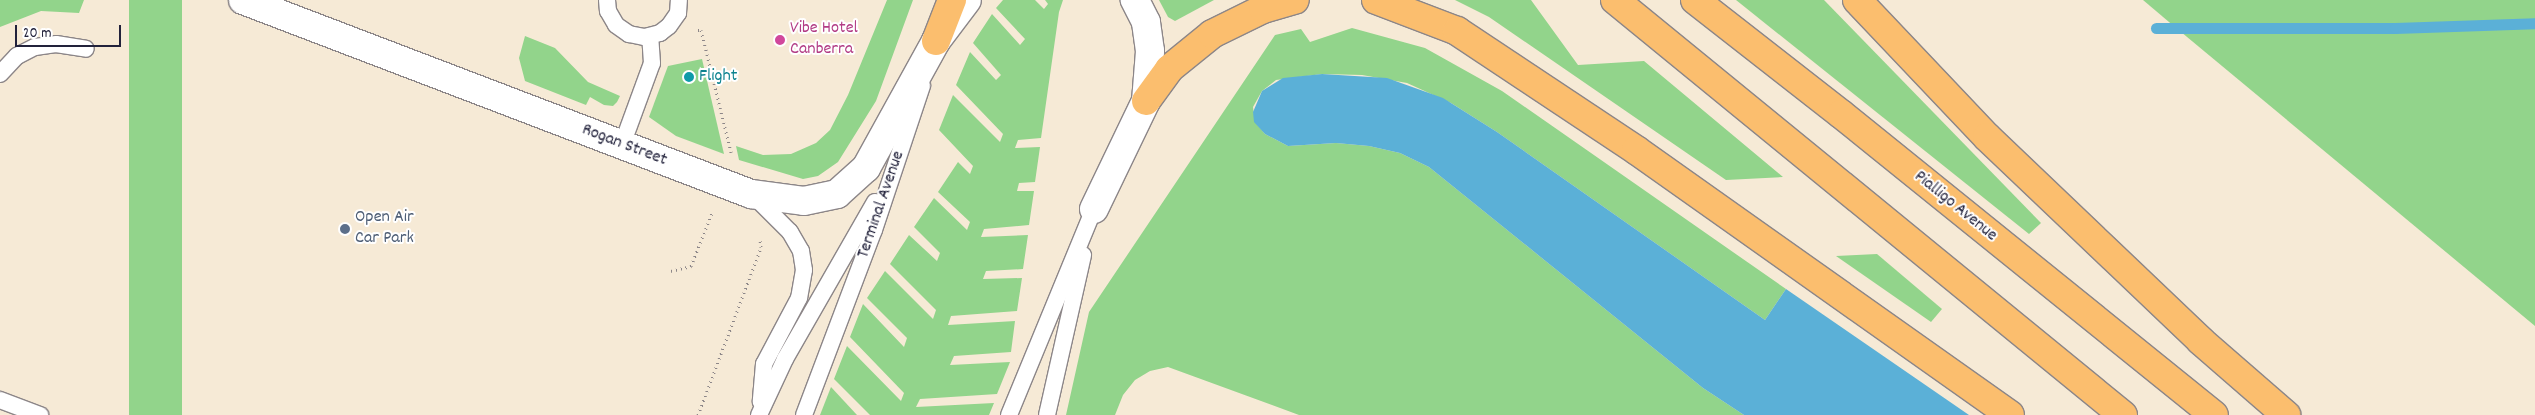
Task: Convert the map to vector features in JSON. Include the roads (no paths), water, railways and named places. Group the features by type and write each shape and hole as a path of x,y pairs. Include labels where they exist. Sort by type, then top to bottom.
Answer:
{"main road":[{"path":"936,41 946,0"},
{"path":"936,41 952,0"},
{"path":"1146,101 1169,69 1212,34 1263,9 1295,0"},
{"path":"1376,0 1456,31 1636,150 2010,415"},
{"path":"1615,0 2123,415"},
{"name":"Pialligo Avenue","path":"1695,0 1842,114 2214,415"},
{"path":"1858,0 1987,137 2201,341 2286,415"}],"street":[{"name":"Rogan Street","path":"243,0 750,194 804,202 829,197 848,187 874,157 936,41"},
{"name":"Terminal Avenue","path":"936,41 967,0"},
{"path":"1094,209 1146,101 1150,51 1146,22 1135,0"}],"lane":[{"path":"607,0 611,18 622,30 637,37 650,36 669,26 678,13 679,0"},
{"path":"622,145 652,63 650,36"},
{"name":"Terminal Avenue","path":"804,415 906,139 936,41"},
{"path":"0,74 18,56 35,47 56,44 86,49"},
{"path":"760,413 785,359 872,209 906,139"},
{"path":"750,194 790,232 801,251 804,270 799,298 764,364 760,413"},
{"path":"1009,415 1094,209"},
{"path":"1047,415 1094,209"},
{"path":"0,400 40,414"}],"water":[{"path":"1322,74 1387,78 1443,98 1497,132 1765,320 1786,289 1969,415 1744,415 1703,388 1429,167 1400,153 1369,146 1336,143 1288,146 1265,134 1254,122 1253,112 1262,91 1283,78"}],"waterway":[{"path":"2156,28 2395,28 2535,23"}],"place":[{"name":"Vibe Hotel Canberra","path":"780,40"},
{"name":"Flight","path":"689,77"},
{"name":"Open Air Car Park","path":"345,229"}]}
